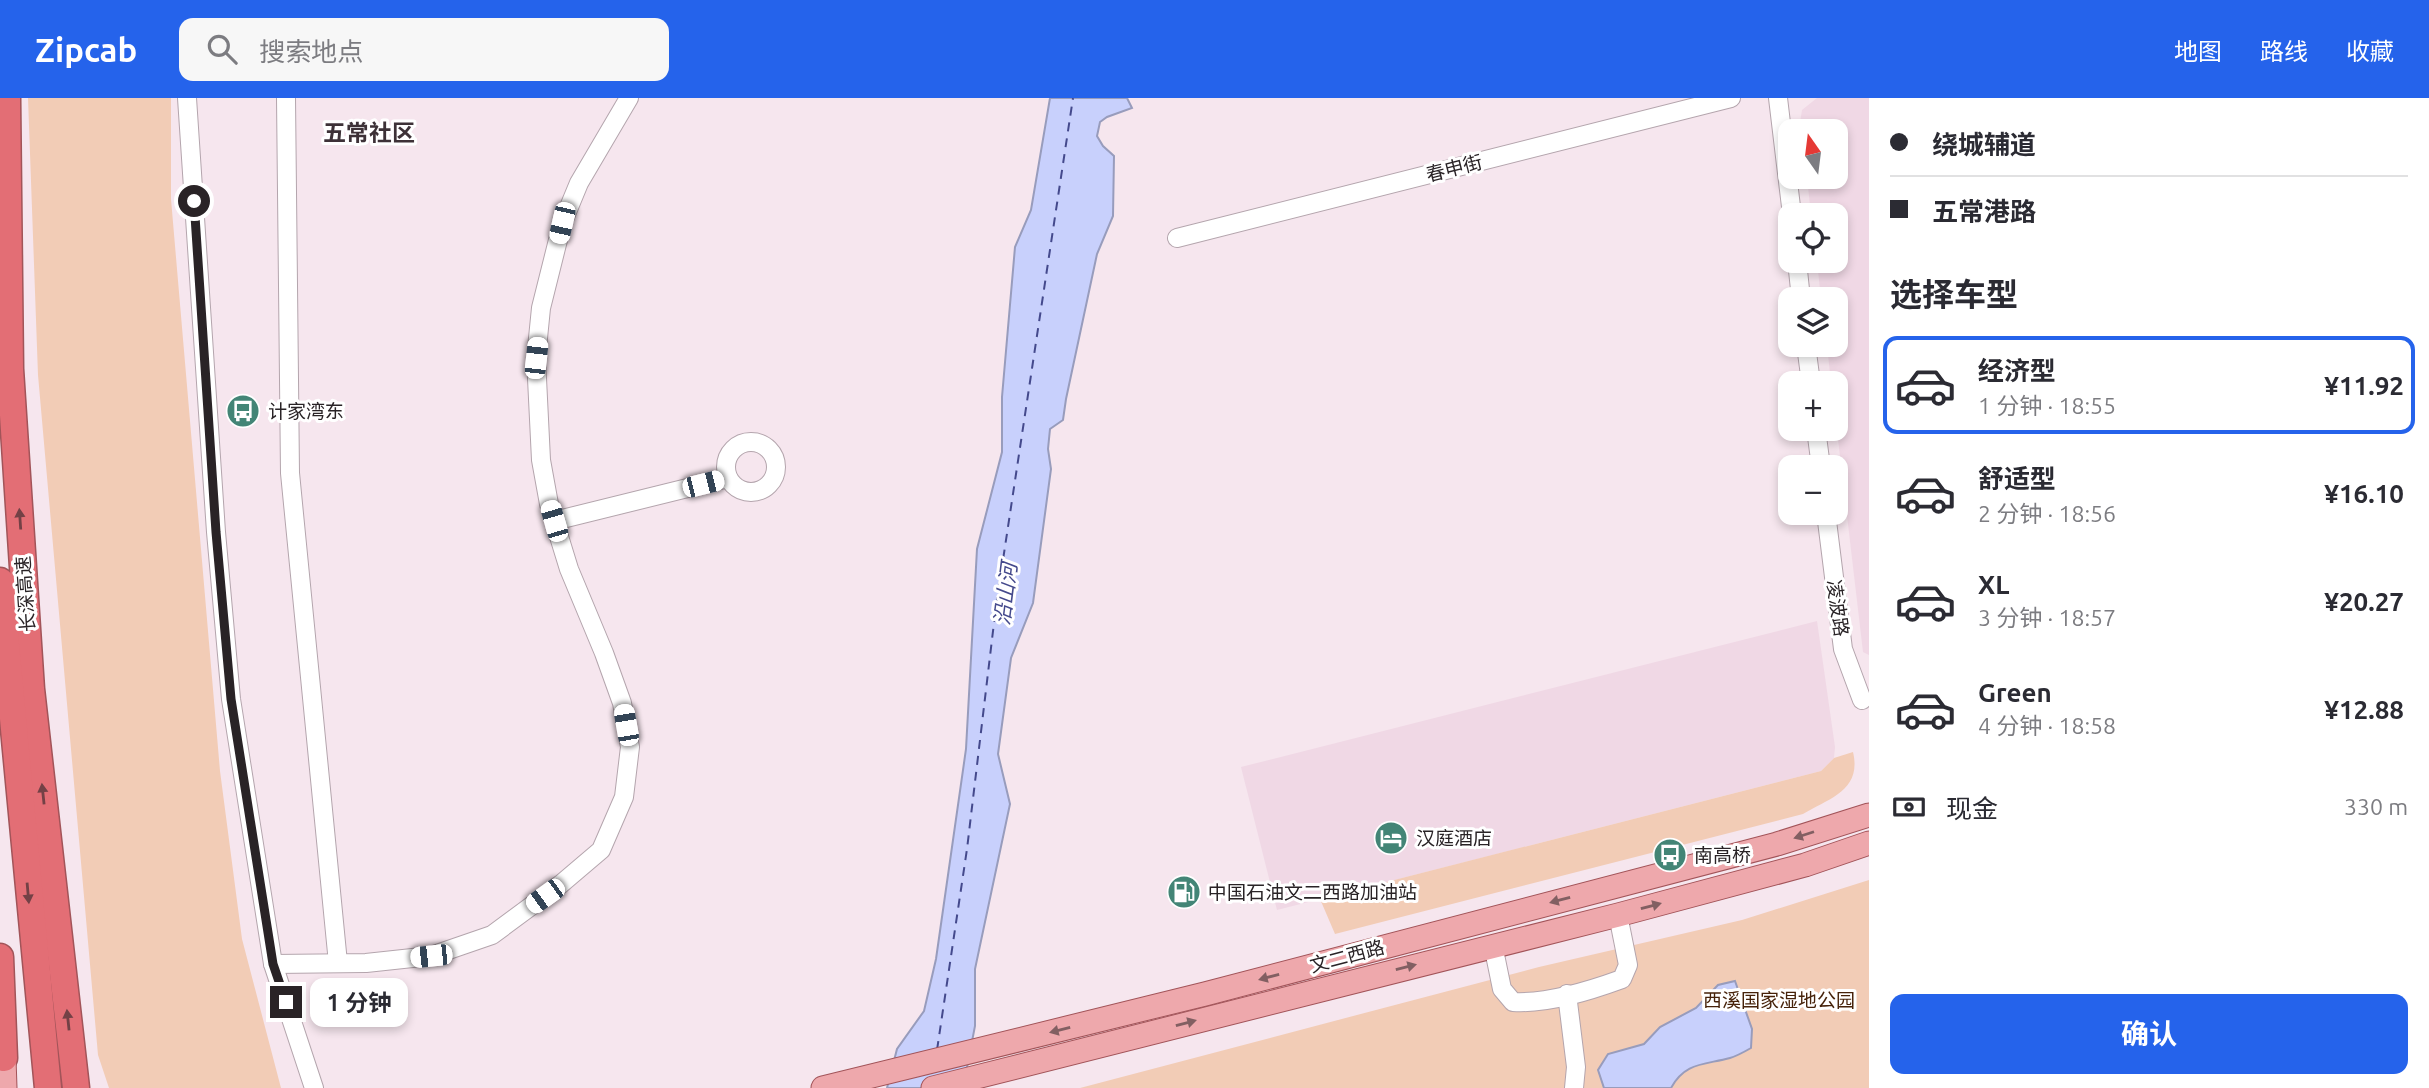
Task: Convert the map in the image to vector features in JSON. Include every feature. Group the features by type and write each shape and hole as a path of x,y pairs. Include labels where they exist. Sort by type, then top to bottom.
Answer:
{"highway":[{"name":"长深高速","path":"7,98 10,369 29,661 77,1085"},
{"name":"长深高速","path":"0,581 48,1088"},
{"path":"0,957 4,1058"}],"main road":[{"name":"文二西路","path":"824,1088 1126,1014 1777,844 1869,815"},
{"name":"文二西路","path":"933,1088 1618,915 1805,865 1869,843"},
{"path":"4,1058 5,1088"}],"street":[{"path":"187,98 216,532 231,699 273,964 314,1088"},
{"path":"286,98 290,474 338,963"},
{"path":"273,964 338,963 431,956 492,935 561,884 601,850 624,797 630,747 622,703 569,569 554,521 541,460 536,358 541,308 562,223 579,183 629,98"},
{"name":"春申街","path":"1177,238 1731,98"},
{"path":"1778,98 1791,203"},
{"path":"554,521 728,478"},
{"name":"凌波路","path":"1828,525 1843,649 1862,700"},
{"path":"1493,945 1502,989 1513,1002 1529,1003 1598,988 1622,979 1628,965 1618,915"},
{"path":"1567,995 1576,1067 1574,1088"}],"shaded area":[{"path":"1817,98 1869,98 1869,655 1863,652 1848,524 1848,455 1840,455 1838,441 1848,441 1848,371 1830,371 1828,357 1848,357 1848,287 1820,287 1818,273 1848,273 1848,203 1810,203 1808,189 1848,189 1848,119 1800,119 1802,110"},
{"path":"1817,621 1835,747 1834,758 1821,771 1277,910 1241,767"}],"green space":[{"path":"28,98 171,98 171,199 220,771 242,939 281,1088 109,1088 98,1055 38,375"},
{"path":"1853,752 1855,765 1848,784 1833,797 1803,814 1335,934 1320,899 1821,771 1834,758"},
{"name":"西溪国家湿地公园","path":"1869,880 1869,1088 1080,1088 1539,967 1742,920"}],"water":[{"name":"沿山河","path":"1050,98 1127,98 1132,108 1100,122 1097,136 1114,156 1113,216 1097,254 1063,420 1050,429 1048,449 1051,469 1033,603 1011,658 998,754 1010,804 975,969 975,1026 963,1088 887,1088 897,1049 924,1011 936,959 966,749 977,549 1002,452 1002,397 1015,247 1031,210"},
{"path":"1735,981 1752,1029 1751,1048 1733,1057 1689,1069 1682,1073 1671,1088 1604,1088 1598,1070 1608,1054 1644,1044 1660,1027 1696,1008 1718,985"}],"ferry route":[{"path":"937,1050 967,849 996,606 1073,98"}],"place":[{"name":"计家湾东","path":"243,411"},
{"name":"汉庭酒店","path":"1391,838"},
{"name":"南高桥","path":"1670,855"},
{"name":"中国石油文二西路加油站","path":"1184,892"}],"district":[{"name":"五常社区","path":"369,133"}],"route":[{"path":"194,201 216,532 231,699 273,964 286,1002"}]}
